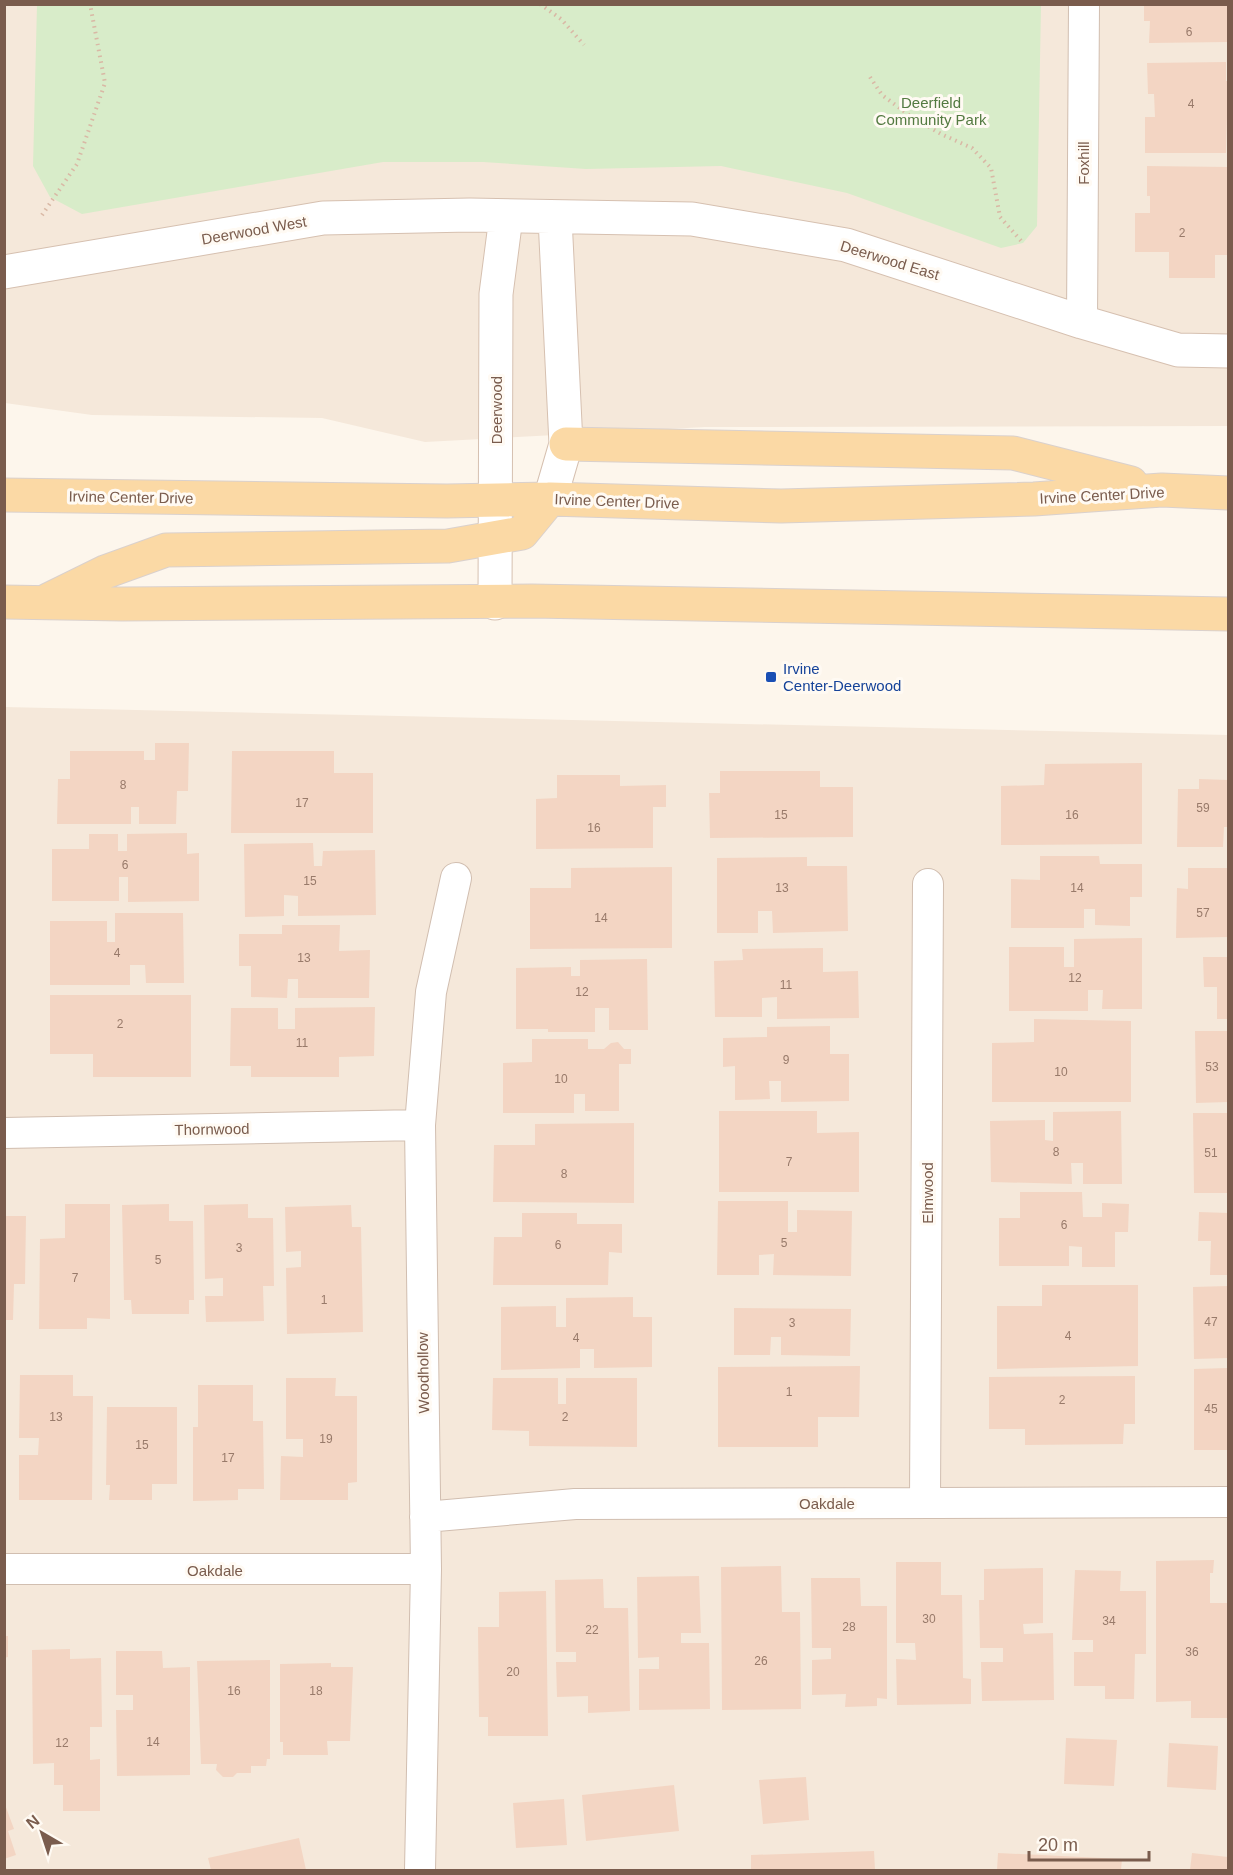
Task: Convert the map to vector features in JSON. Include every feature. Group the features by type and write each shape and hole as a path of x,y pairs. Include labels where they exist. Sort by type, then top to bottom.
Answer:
{"main road":[{"path":"566,444 1013,453 1162,490"},
{"name":"Irvine Center Drive","path":"4,495 550,499 781,506 1034,499 1162,490 1228,493"},
{"path":"44,602 105,572 166,550 448,546 522,533 550,499"},
{"path":"4,602 608,602 1228,614"}],"street":[{"name":"Foxhill","path":"1082,322 1084,4"},
{"name":"Deerwood West","path":"4,272 323,218 470,215 506,217"},
{"name":"Deerwood East","path":"506,217 692,219 846,245 1082,322 1178,350 1228,351"},
{"name":"Deerwood","path":"495,603 496,294 506,217"},
{"path":"550,499 566,444 555,218"},
{"name":"Woodhollow","path":"420,1870 426,1569 420,1125 431,992 456,878"},
{"name":"Elmwood","path":"925,1502 928,884"},
{"name":"Thornwood","path":"4,1133 420,1125"},
{"name":"Oakdale","path":"425,1517 575,1504 1228,1502"},
{"name":"Oakdale","path":"4,1569 426,1569"}],"path":[{"path":"42,215 77,164 105,83 90,4"},
{"path":"540,4 561,19 584,45"},
{"path":"870,77 882,95 909,115 941,134 972,148 990,168 1000,217 1023,243"}],"shaded area":[{"path":"5,5 1228,5 1228,426 705,427 425,442 322,418 92,415 5,403"},
{"path":"5,707 1228,735 1228,1870 5,1870"}],"green space":[{"name":"Deerfield Community Park","path":"37,5 1041,5 1037,226 1023,243 1001,248 847,193 721,166 586,169 483,162 383,162 82,214 50,197 33,166"}],"building":[{"path":"1144,5 1228,5 1228,42 1149,43 1150,21 1144,21"},
{"path":"1226,62 1226,81 1228,81 1226,153 1145,153 1145,117 1155,117 1154,94 1148,94 1147,63"},
{"path":"1147,166 1228,167 1228,255 1215,255 1215,278 1169,278 1169,252 1135,252 1135,213 1150,213 1150,196 1147,196"},
{"path":"155,743 189,743 188,791 177,791 176,824 139,824 139,807 131,807 131,824 57,824 58,779 70,779 70,751 144,751 144,760 155,760"},
{"path":"232,751 334,751 334,773 373,773 373,833 231,833"},
{"path":"1142,763 1142,844 1001,845 1001,786 1044,785 1045,764"},
{"path":"720,771 820,771 820,787 853,787 853,837 710,838 709,793 720,793"},
{"path":"557,775 620,775 620,786 666,785 666,807 653,807 653,848 536,849 536,799 557,798"},
{"path":"1199,779 1228,780 1228,827 1224,827 1223,847 1177,847 1178,789 1199,789"},
{"path":"187,833 187,854 199,853 199,901 128,902 128,877 119,877 119,901 52,901 52,849 89,849 89,834 118,834 118,851 127,851 127,834"},
{"path":"313,843 314,866 322,866 323,851 375,850 376,915 298,916 298,896 284,895 284,916 245,917 244,844"},
{"path":"1040,856 1099,856 1100,864 1142,864 1142,897 1130,897 1130,926 1095,925 1095,909 1084,909 1084,928 1011,928 1011,879 1040,880"},
{"path":"807,857 807,866 847,866 848,931 773,933 772,911 758,911 758,933 717,933 717,858"},
{"path":"672,867 672,948 530,949 530,888 571,888 571,868"},
{"path":"1188,868 1228,868 1228,937 1176,938 1177,888 1188,889"},
{"path":"115,913 183,913 184,983 146,983 145,965 130,965 130,985 50,985 50,921 107,921 107,942 115,942"},
{"path":"282,925 340,925 339,951 370,950 369,998 298,998 298,979 288,979 287,998 251,997 251,966 239,966 239,934 282,934"},
{"path":"1142,938 1142,1009 1102,1009 1103,990 1088,990 1088,1011 1009,1011 1009,947 1064,947 1064,967 1074,967 1074,939"},
{"path":"823,948 823,972 858,971 859,1018 777,1019 777,997 762,998 762,1017 715,1017 714,961 743,960 742,949"},
{"path":"1203,957 1228,957 1228,1019 1217,1019 1217,987 1204,987"},
{"path":"647,959 648,1030 609,1030 609,1008 595,1008 595,1032 516,1029 516,968 571,967 571,976 580,976 580,960"},
{"path":"50,995 191,995 191,1077 93,1077 93,1054 50,1054"},
{"path":"375,1007 374,1056 339,1057 339,1077 251,1077 251,1066 230,1066 231,1008 278,1008 278,1029 295,1029 295,1008"},
{"path":"1034,1019 1131,1021 1131,1102 992,1102 992,1043 1034,1042"},
{"path":"830,1026 830,1054 849,1054 849,1101 781,1102 781,1081 769,1081 770,1099 735,1100 735,1066 723,1067 723,1038 767,1037 767,1027"},
{"path":"1195,1031 1228,1031 1228,1102 1196,1103"},
{"path":"532,1039 588,1039 588,1049 604,1049 611,1043 618,1042 624,1049 631,1049 631,1064 619,1064 619,1111 585,1111 585,1094 574,1094 574,1113 503,1113 503,1063 532,1062"},
{"path":"719,1111 817,1111 817,1133 859,1132 859,1192 719,1192"},
{"path":"1121,1111 1122,1184 1083,1184 1083,1163 1071,1163 1072,1184 991,1182 990,1121 1045,1120 1045,1140 1053,1141 1053,1112"},
{"path":"1193,1113 1228,1113 1228,1193 1194,1193"},
{"path":"634,1123 634,1203 493,1202 494,1145 535,1145 535,1124"},
{"path":"1020,1192 1082,1192 1083,1217 1102,1217 1102,1203 1129,1204 1128,1232 1115,1232 1115,1267 1082,1267 1082,1247 1069,1246 1069,1266 999,1266 999,1218 1020,1218"},
{"path":"718,1201 788,1201 788,1232 797,1232 797,1210 852,1211 851,1276 773,1275 774,1254 759,1255 759,1275 717,1275"},
{"path":"65,1204 110,1204 110,1319 87,1318 87,1329 39,1329 40,1239 65,1238"},
{"path":"169,1204 169,1221 193,1221 194,1300 189,1300 189,1314 132,1314 131,1300 124,1300 122,1205"},
{"path":"248,1204 248,1218 273,1218 274,1286 263,1286 264,1321 206,1322 205,1296 223,1296 223,1278 205,1279 204,1205"},
{"path":"351,1205 352,1227 361,1227 363,1332 287,1334 286,1268 301,1267 301,1251 286,1252 285,1207"},
{"path":"1199,1212 1228,1213 1228,1275 1210,1275 1211,1241 1198,1241"},
{"path":"522,1213 577,1213 577,1224 622,1224 622,1253 609,1252 608,1285 493,1285 494,1237 522,1237"},
{"path":"4,1216 26,1216 25,1284 14,1284 13,1320 4,1320"},
{"path":"1042,1285 1138,1285 1138,1366 997,1369 997,1306 1042,1306"},
{"path":"1228,1286 1228,1358 1194,1359 1193,1287"},
{"path":"633,1297 633,1317 652,1317 652,1367 594,1368 594,1349 580,1349 580,1368 501,1370 501,1307 556,1306 556,1327 566,1327 566,1298"},
{"path":"734,1308 851,1309 850,1356 781,1355 781,1337 771,1337 770,1355 734,1355"},
{"path":"860,1366 859,1417 818,1417 818,1447 718,1447 718,1367"},
{"path":"1228,1368 1228,1450 1194,1450 1194,1369"},
{"path":"20,1375 73,1375 73,1396 93,1396 92,1500 19,1500 19,1455 38,1455 39,1438 19,1438"},
{"path":"1135,1376 1135,1424 1124,1424 1123,1444 1025,1445 1025,1429 989,1429 989,1377"},
{"path":"286,1378 336,1378 335,1396 357,1396 357,1482 348,1483 348,1500 280,1500 281,1456 303,1457 303,1439 286,1439"},
{"path":"493,1378 558,1378 558,1404 566,1404 566,1378 637,1378 637,1447 529,1446 529,1431 492,1430"},
{"path":"198,1385 253,1385 253,1421 263,1421 264,1489 238,1489 238,1500 193,1501 193,1427 198,1427"},
{"path":"107,1407 177,1407 177,1484 152,1484 152,1500 109,1500 110,1485 106,1485"},
{"path":"1214,1560 1213,1573 1210,1573 1210,1603 1228,1603 1228,1718 1191,1718 1191,1701 1156,1702 1156,1561"},
{"path":"896,1562 941,1562 941,1595 962,1595 963,1678 971,1679 971,1704 897,1705 896,1659 916,1660 915,1643 896,1643"},
{"path":"781,1566 782,1612 800,1612 801,1709 722,1710 721,1567"},
{"path":"1043,1568 1043,1623 1023,1624 1024,1634 1053,1633 1054,1700 982,1701 981,1662 1003,1662 1003,1648 980,1648 979,1600 984,1600 984,1569"},
{"path":"1075,1570 1121,1571 1120,1591 1146,1591 1146,1654 1135,1654 1134,1699 1105,1699 1105,1686 1074,1686 1074,1652 1093,1652 1093,1640 1072,1640"},
{"path":"699,1576 701,1633 681,1633 681,1643 709,1643 710,1709 639,1710 639,1669 659,1669 659,1657 638,1658 637,1577"},
{"path":"811,1578 860,1578 861,1606 887,1606 887,1699 877,1698 877,1706 845,1707 846,1694 812,1695 812,1660 831,1659 831,1648 812,1648"},
{"path":"603,1579 604,1608 628,1608 630,1711 588,1713 588,1696 557,1697 556,1662 576,1662 576,1652 556,1652 555,1580"},
{"path":"546,1591 548,1736 488,1736 488,1717 479,1717 478,1627 499,1627 499,1592"},
{"path":"4,1636 8,1636 8,1657 4,1658"},
{"path":"70,1649 70,1659 101,1658 102,1727 90,1727 90,1760 100,1759 100,1811 63,1811 63,1785 54,1785 54,1763 33,1764 32,1650"},
{"path":"116,1651 162,1651 163,1668 190,1667 190,1775 117,1776 116,1710 133,1710 133,1695 116,1695"},
{"path":"270,1660 270,1759 267,1759 266,1766 251,1766 251,1773 237,1773 233,1777 223,1777 216,1770 217,1764 201,1764 197,1661"},
{"path":"331,1663 331,1667 353,1667 350,1741 327,1741 328,1755 283,1755 283,1742 280,1742 280,1664"},
{"path":"1066,1738 1117,1740 1114,1786 1064,1784"},
{"path":"1169,1743 1218,1746 1216,1790 1167,1787"},
{"path":"806,1777 809,1820 763,1824 759,1780"},
{"path":"674,1785 679,1831 586,1841 582,1795"},
{"path":"564,1799 567,1845 516,1848 513,1803"},
{"path":"4,1802 14,1829 8,1831 16,1855 4,1859"},
{"path":"299,1838 306,1870 211,1870 208,1858"},
{"path":"874,1851 875,1870 751,1870 751,1855"},
{"path":"998,1853 1122,1859 1121,1870 997,1870"},
{"path":"1192,1853 1228,1857 1228,1870 1190,1870"}],"place":[{"name":"Irvine Center-Deerwood","path":"771,677"}]}
